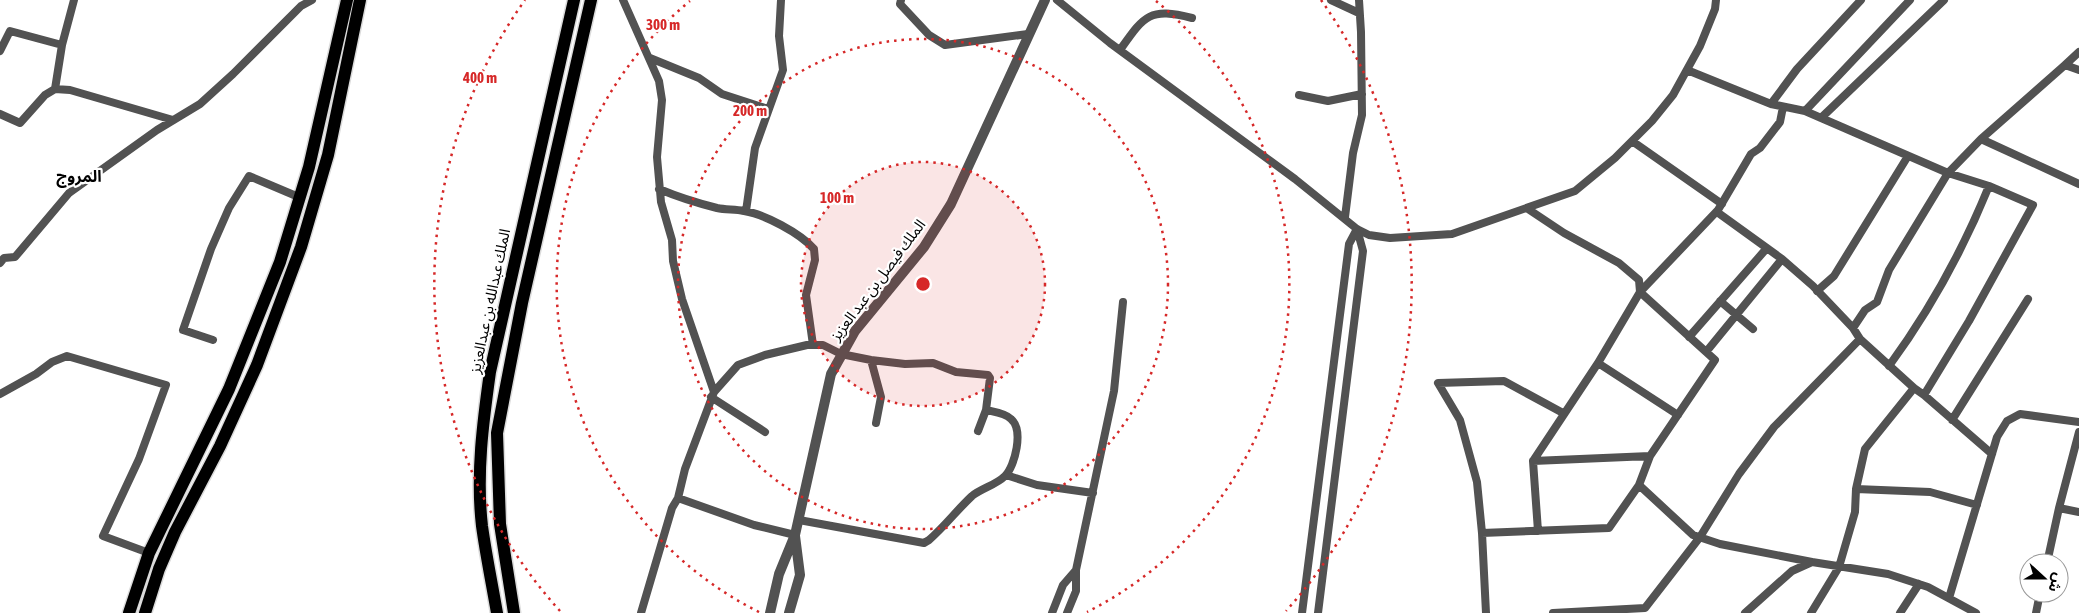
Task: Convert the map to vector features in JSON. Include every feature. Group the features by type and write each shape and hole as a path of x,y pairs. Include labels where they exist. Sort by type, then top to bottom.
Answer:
{"main road":[{"path":"129,613 149,553 194,463 242,359 280,262 301,198 347,0"},
{"path":"145,613 159,569 175,532 220,446 257,365 301,247 328,155 360,0"},
{"name":"الملك عبدالله بن عبدالعزيز","path":"497,613 482,524 482,432 490,372 574,0"},
{"path":"514,613 500,524 498,433 523,297 591,0"},
{"path":"242,359 257,365"}],"street":[{"path":"55,89 62,45 74,0"},
{"path":"0,263 4,258 15,257 69,193 173,120 200,104 301,6 312,0"},
{"path":"623,0 660,81 662,100 657,157 659,189 672,240 673,261 682,299 712,395 765,432"},
{"path":"746,211 755,148 783,70 780,36 781,0"},
{"path":"901,0 900,4 929,35 945,44 1028,34"},
{"name":"الملك فيصل بن عبد العزيز","path":"770,613 779,574 799,520 831,374 855,331 924,247 951,204 992,119 1028,34 1045,0"},
{"path":"1057,0 1120,50 1344,217 1356,229 1369,235 1390,238 1452,234 1575,191 1632,141 1673,96 1709,24 1716,0"},
{"path":"1331,0 1359,13"},
{"path":"1344,217 1353,153 1362,115 1361,32 1358,0"},
{"path":"1771,104 1797,68 1861,0"},
{"path":"1805,111 1910,0"},
{"path":"1821,118 1944,0"},
{"path":"1120,50 1133,32 1152,15 1160,12 1192,18"},
{"path":"0,51 10,31 62,45"},
{"path":"1853,328 1865,310 1877,302 1889,270 1948,173 1981,139 2079,52"},
{"path":"650,58 699,78 722,94 768,109"},
{"path":"2065,65 2079,70"},
{"path":"1687,70 1771,104 1805,111 1948,173 1989,186 2033,205 1924,395"},
{"path":"0,114 20,123 45,95 55,89 70,90 173,120"},
{"path":"1299,95 1328,101 1362,94"},
{"path":"1538,531 1533,461 1598,363 1640,292 1716,212 1751,154 1760,148 1780,122 1783,107"},
{"path":"1981,139 2079,184"},
{"path":"1632,141 1722,204"},
{"path":"1818,291 1834,276 1908,156"},
{"path":"213,340 183,330 211,249 228,208 249,176 301,198"},
{"path":"1889,366 1937,295 1976,218 1989,186"},
{"path":"659,189 689,201 721,209 746,211 798,235 814,248 815,260 806,296 813,345"},
{"path":"1482,533 1609,528 1639,485 1650,456 1715,360 1640,292 1639,280 1619,263 1564,233 1528,209"},
{"path":"1716,212 1782,259 1818,291 1853,328 1860,339 1889,366 1992,454"},
{"path":"1302,613 1349,244 1356,229"},
{"path":"1318,613 1362,251 1356,229"},
{"path":"1689,337 1767,248"},
{"path":"1706,352 1782,259"},
{"path":"1952,420 2028,299"},
{"path":"1720,301 1753,329"},
{"path":"1067,613 1076,591 1076,570 1114,391 1122,302"},
{"path":"1553,613 1645,608 1700,537 1739,474 1774,427 1860,339"},
{"path":"641,613 672,508 678,498 685,469 698,440 712,395 738,365 765,355 823,344 841,354 871,360 905,364 924,362 956,372 984,373 990,378 986,410 978,431"},
{"path":"0,394 36,374 52,362 67,356 166,385 139,459 103,536 149,553"},
{"path":"871,360 881,397 876,423"},
{"path":"1598,363 1678,414"},
{"path":"1486,613 1477,482 1460,420 1438,383 1504,381 1563,414"},
{"path":"1811,613 1839,567 1855,512 1856,489 1865,449 1914,388"},
{"path":"799,520 924,543 936,534 975,494 1006,474 1013,465 1016,452 1016,425 1012,419 1006,416 986,410"},
{"path":"1949,598 1997,437 2008,421 2020,414 2079,422"},
{"path":"2049,553 2079,432"},
{"path":"1533,461 1650,456"},
{"path":"1006,474 1037,485 1092,493"},
{"path":"1639,485 1693,535 1720,544 1839,567 1888,574 1920,584 1976,613"},
{"path":"1856,489 1930,492 1977,505"},
{"path":"678,498 754,525 795,535"},
{"path":"2059,508 2079,512"},
{"name":"الملك فيصل بن عبد العزيز","path":"789,613 800,575 795,535"},
{"path":"1745,613 1792,570 1812,562"},
{"path":"1052,613 1063,585 1076,570"},
{"path":"1900,613 1920,584"}],"district":[{"name":"المروج","path":"79,176"}]}
